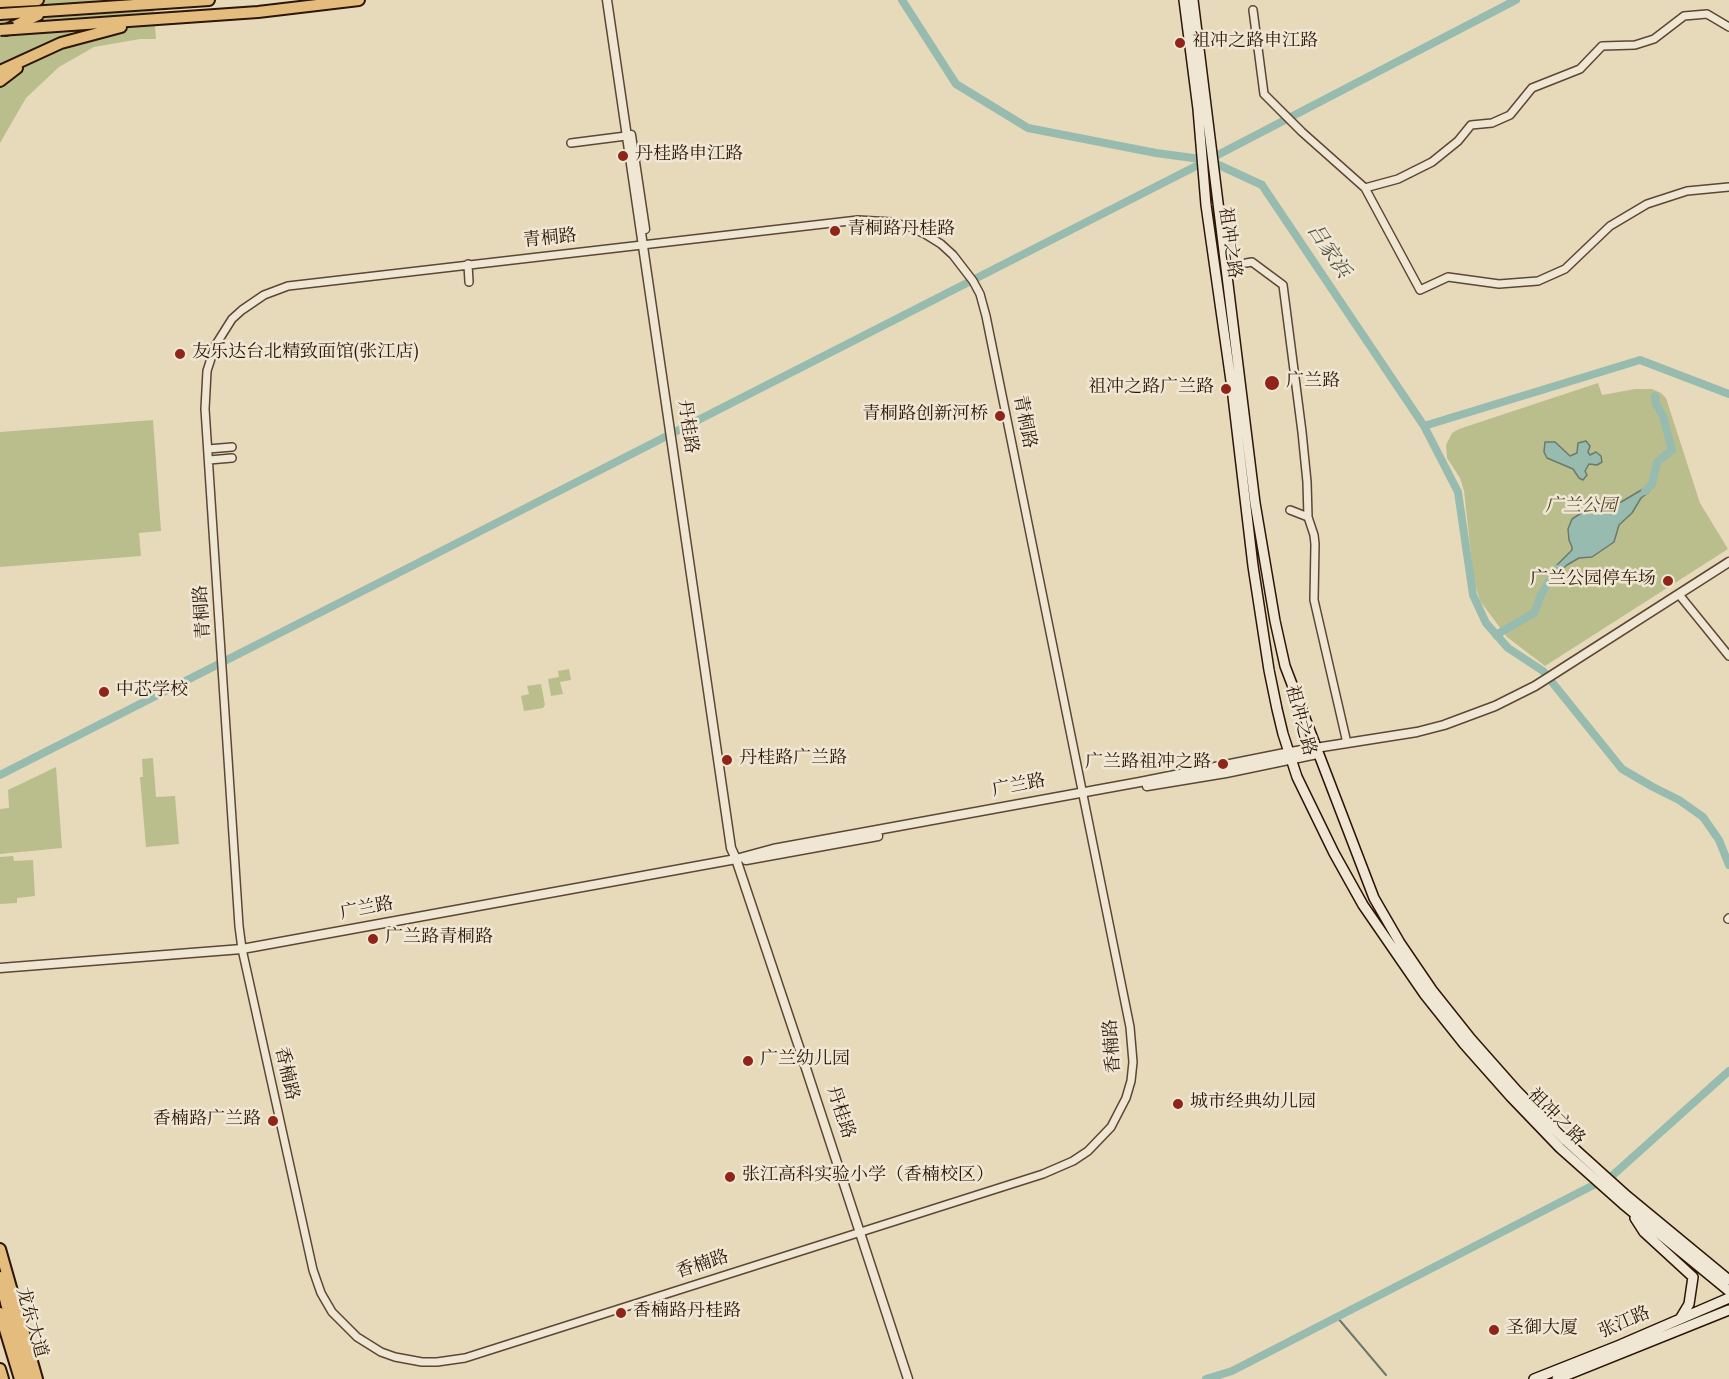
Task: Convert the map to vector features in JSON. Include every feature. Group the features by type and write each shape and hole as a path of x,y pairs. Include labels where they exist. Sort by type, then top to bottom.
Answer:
{"main road":[{"path":"0,2 38,0"},
{"path":"0,14 209,0"},
{"path":"0,31 258,12 359,0"},
{"name":"祖冲之路","path":"1184,0 1218,206 1255,503 1285,666 1374,898 1401,944 1432,990 1471,1039 1575,1155"},
{"name":"祖冲之路","path":"1193,0 1202,110 1206,205 1232,388 1253,566 1269,670 1290,756 1323,831 1357,894 1425,995 1464,1044 1511,1097 1626,1203 1729,1291"},
{"path":"0,31 40,14 67,9"},
{"path":"0,71 38,53 86,36 154,20"},
{"path":"0,81 38,53"},
{"path":"1626,1203 1644,1232 1693,1277 1689,1304 1680,1319"},
{"name":"祖冲之路","path":"1626,1203 1729,1280"},
{"path":"0,1249 37,1379"},
{"name":"龙东大道","path":"0,1277 29,1379"},
{"name":"张江路","path":"1534,1379 1729,1298"},
{"name":"张江路","path":"1557,1379 1729,1310"},
{"path":"0,1313 20,1379"},
{"path":"0,1369 3,1379"}],"street":[{"name":"丹桂路","path":"607,0 626,136 645,244"},
{"name":"丹桂路","path":"612,0 731,848 908,1379"},
{"path":"1253,10 1264,94 1302,132 1365,188 1420,290 1448,277 1499,284 1538,281 1565,269 1610,226 1647,204 1687,191 1729,187"},
{"path":"1365,188 1398,179 1432,162 1458,141 1471,125 1492,123 1510,116 1532,88 1580,69 1602,46 1635,45 1654,39 1684,16 1707,14 1729,27"},
{"path":"571,143 626,136"},
{"name":"青桐路","path":"242,949 205,395 210,360 222,333 232,320 252,302 276,289 296,284 818,224 892,222 925,234 946,249 964,267 980,294 1083,795"},
{"path":"1246,263 1252,262 1283,285 1302,432 1308,517 1315,544 1314,600 1347,743"},
{"path":"468,264 469,282"},
{"path":"208,449 232,447"},
{"path":"209,460 232,458"},
{"path":"1290,510 1308,517"},
{"name":"广兰路","path":"1568,668 1729,562"},
{"name":"广兰路","path":"0,968 242,949 736,859 748,860 804,850 1083,795 1226,773 1290,756 1418,736 1454,727 1497,711 1729,567"},
{"path":"1681,597 1729,656"},
{"name":"广兰路","path":"1318,751 1347,743 1417,732 1444,725 1537,687"},
{"name":"香楠路","path":"242,949 313,1270 321,1293 338,1318 357,1337 381,1352 422,1362 451,1361 1059,1168 1088,1151 1111,1127 1119,1113 1131,1081 1133,1062 1132,1045 1083,795"}],"green space":[{"path":"0,0 153,0 156,39 140,39 94,47 59,67 26,98 0,143"},
{"name":"广兰公园","path":"1598,383 1602,395 1635,389 1652,389 1666,398 1700,503 1728,549 1545,666 1507,637 1480,601 1474,581 1464,491 1460,478 1447,458 1446,445 1452,433 1459,429"},
{"path":"153,420 161,531 139,533 141,556 0,567 0,432"},
{"path":"569,669 571,680 560,682 563,694 551,696 548,679 559,677 558,671"},
{"path":"541,684 545,705 543,708 524,711 521,696 529,694 527,686"},
{"path":"153,758 156,797 175,796 179,844 146,847 140,777 143,777 142,759"},
{"path":"56,767 62,848 0,854 0,809 9,808 8,790"},
{"path":"13,856 14,861 33,860 35,896 17,898 17,903 0,904 0,857"}],"water":[{"path":"1586,441 1590,446 1588,452 1590,455 1596,452 1601,456 1602,462 1597,465 1589,464 1585,471 1587,475 1583,480 1573,469 1547,458 1544,452 1545,442 1555,442 1570,456 1577,453 1578,443"},
{"path":"1643,489 1648,493 1641,498 1632,513 1619,525 1614,542 1592,557 1579,558 1559,572 1555,567 1572,550 1568,529 1572,519 1586,510 1621,502"}],"waterway":[{"name":"吕家浜","path":"902,0 956,84 1028,128 1156,153 1208,160 1262,185 1424,426 1640,360 1729,394"},
{"path":"0,775 1208,160 1516,0"},
{"path":"1645,491 1652,484 1657,462 1672,450 1655,396"},
{"path":"1424,426 1458,492 1473,595 1486,623 1508,648 1543,671 1622,769 1679,800 1703,817 1719,840 1729,865"},
{"path":"1496,635 1534,613 1542,593 1557,569"},
{"path":"1206,1379 1232,1371 1613,1175 1729,1071"},
{"path":"1337,1317 1386,1375"}],"place":[{"name":"祖冲之路申江路","path":"1180,43"},
{"name":"丹桂路申江路","path":"623,156"},
{"name":"青桐路丹桂路","path":"835,231"},
{"name":"友乐达台北精致面馆(张江店)","path":"180,354"},
{"name":"广兰路","path":"1272,383"},
{"name":"祖冲之路广兰路","path":"1226,389"},
{"name":"青桐路创新河桥","path":"1000,416"},
{"name":"广兰公园停车场","path":"1668,581"},
{"name":"中芯学校","path":"104,692"},
{"name":"丹桂路广兰路","path":"727,760"},
{"name":"广兰路祖冲之路","path":"1223,764"},
{"name":"广兰路青桐路","path":"373,939"},
{"name":"广兰幼儿园","path":"748,1061"},
{"name":"城市经典幼儿园","path":"1178,1104"},
{"name":"香楠路广兰路","path":"273,1121"},
{"name":"张江高科实验小学（香楠校区）","path":"730,1177"},
{"name":"香楠路丹桂路","path":"621,1313"},
{"name":"圣御大厦","path":"1494,1330"}]}
